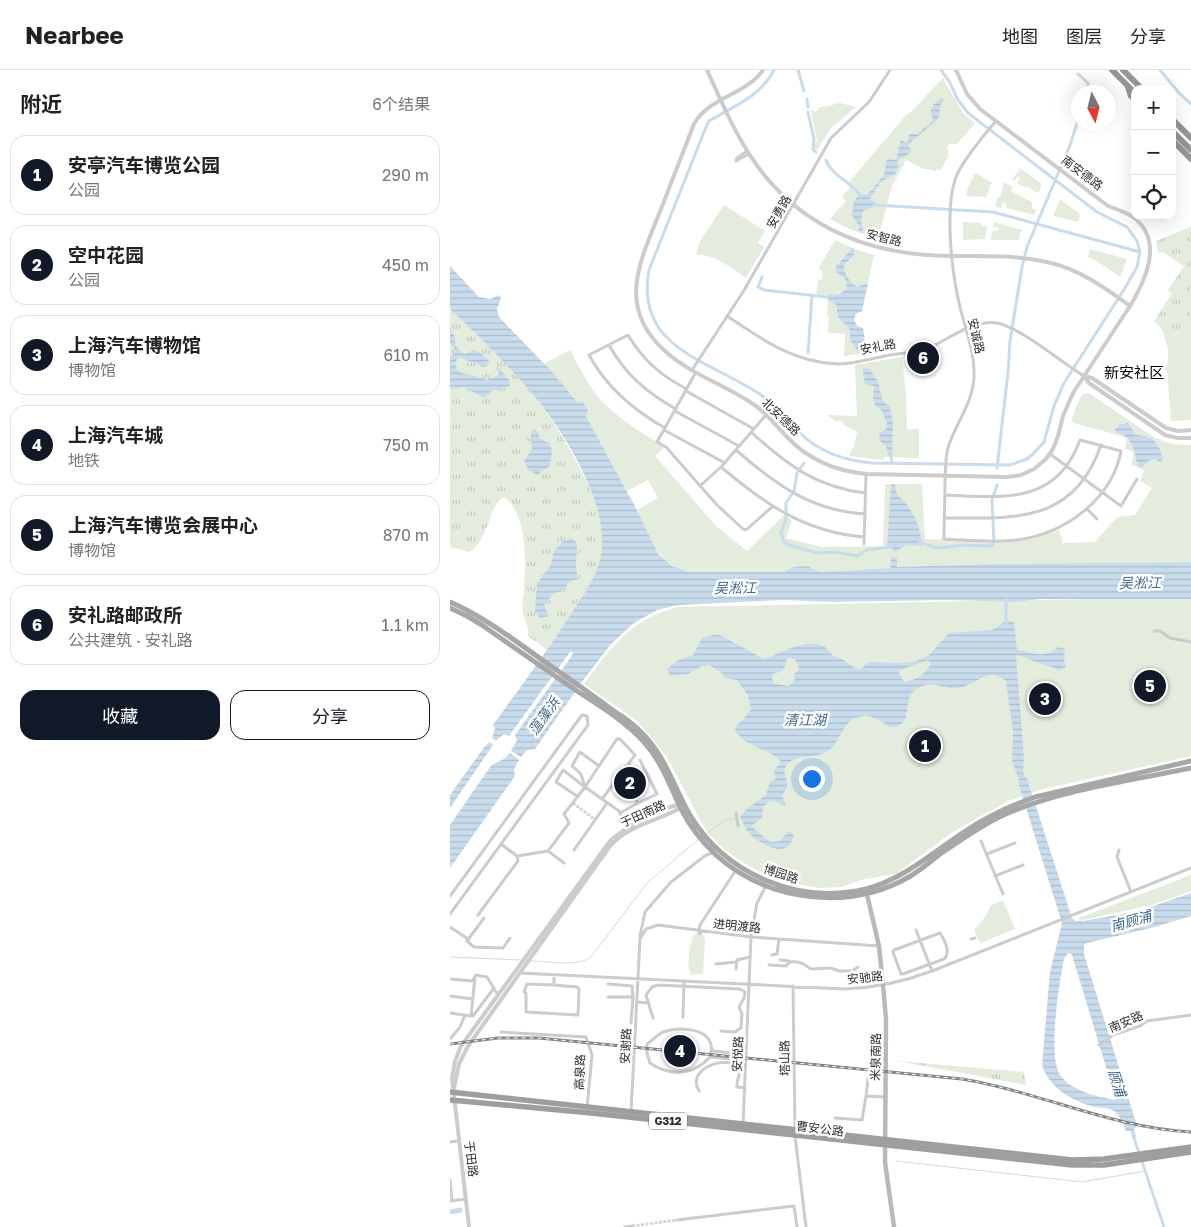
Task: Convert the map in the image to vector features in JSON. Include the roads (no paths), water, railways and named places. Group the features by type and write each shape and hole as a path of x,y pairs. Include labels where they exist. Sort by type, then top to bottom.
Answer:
{"highway":[{"path":"1112,70 1131,89"},
{"path":"1123,70 1138,85"},
{"path":"1126,84 1131,96"},
{"path":"1176,123 1191,138"},
{"path":"1176,135 1191,150"},
{"path":"1176,144 1191,159"},
{"name":"曹安公路","path":"452,1093 742,1125 885,1146 1072,1166 1104,1165 1150,1155 1190,1150"},
{"name":"曹安公路","path":"452,1100 795,1133 885,1139 1072,1160 1133,1158"}],"main road":[{"name":"博园路","path":"450,602 471,613 596,700 629,728 645,743 664,772 681,806 713,852 736,870 785,892 817,897 843,898 903,880 980,828 1025,804 1191,761"},
{"name":"博园路","path":"450,608 468,616 518,647"},
{"name":"博园路","path":"1035,800 1191,768"},
{"name":"博园路","path":"708,843 745,870 785,888 830,893 866,891"},
{"name":"米泉南路","path":"866,891 879,946 884,985 886,1019 885,1146 894,1227"}],"street":[{"name":"安智路","path":"706,70 724,110 748,152 766,177 793,205 827,228 873,247 913,255 1020,257 1056,264 1078,271 1130,306"},
{"path":"720,101 754,81 763,70"},
{"name":"安勇路","path":"665,429 686,390 696,363 727,316 831,138 869,102 890,70"},
{"name":"南安德路","path":"956,70 971,100 1108,206 1125,212 1134,218 1144,230 1150,247 1149,264 1142,285 1084,376"},
{"name":"北安德路","path":"720,101 702,111 694,124 639,264 636,280 638,310 649,334 665,352 694,371 738,394 767,414 788,438 811,456 830,466 866,474 1014,476 1034,469 1050,454 1056,442 1066,406 1084,376"},
{"name":"安诚路","path":"996,121 959,170 951,193 950,212 955,284 973,361 973,385 969,403 949,444 946,461 944,539 1017,540 1044,533 1070,521 1087,509"},
{"name":"安礼路","path":"727,316 765,341 788,353 811,360 836,364 925,348 966,329 991,323 1011,329 1077,372 1092,378 1166,428 1178,431 1191,430"},
{"path":"725,463 665,429 628,403 614,390 589,355 628,335 652,367 686,390 753,430 780,458 796,469 830,486 865,493"},
{"path":"609,345 619,362 640,385 675,410 740,446"},
{"name":"安礼路","path":"1084,376 1089,383 1166,435 1178,438 1191,438"},
{"path":"700,486 722,467 767,414"},
{"path":"665,429 657,442 666,448 722,511 743,530 746,530 773,506"},
{"path":"945,495 996,497 1017,496 1034,491 1050,482 1066,466 1080,440 1121,451 1114,473 1103,492 1087,509 1097,519"},
{"path":"944,518 1022,516 1044,510 1062,500 1084,479 1101,445"},
{"path":"736,450 759,470 796,495 824,507 842,512 865,514"},
{"path":"1050,454 1122,506 1137,479"},
{"path":"722,467 749,490 789,516 824,530 864,537"},
{"path":"864,544 866,474"},
{"path":"1154,631 1170,638 1191,642"},
{"path":"450,896 582,715 587,716 588,725 450,914"},
{"path":"501,844 518,856 548,851 569,823 564,814 585,787 617,739 620,739 635,755 602,799"},
{"path":"585,787 581,774 572,766 580,752 599,766"},
{"path":"620,813 657,794 640,760"},
{"path":"578,796 556,782 563,770 620,813 626,828"},
{"path":"622,773 638,803"},
{"path":"574,850 607,803"},
{"name":"于田南路","path":"452,1093 452,1069 461,1046 610,841 626,828 681,806"},
{"name":"于田南路","path":"452,1093 464,1052 524,968 586,875 621,835 681,806"},
{"path":"736,813 738,826"},
{"path":"981,841 1003,894"},
{"path":"987,854 1016,843"},
{"path":"1119,850 1117,857 1131,892"},
{"path":"548,851 564,863"},
{"path":"639,979 640,940 644,912 671,882 713,852"},
{"path":"478,915 518,860 518,856"},
{"path":"996,876 1023,865"},
{"name":"安驰路","path":"520,973 844,989 884,985 904,981 932,971 1191,868"},
{"path":"700,932 700,925 736,870"},
{"name":"安悦路","path":"742,1125 751,937 757,903 766,885"},
{"path":"468,939 484,918"},
{"name":"进明渡路","path":"640,940 646,929 658,925 700,932 751,937 879,946"},
{"path":"450,927 468,939 467,941 474,947 503,948 510,938"},
{"path":"916,930 932,971"},
{"path":"940,933 948,952 947,956 944,959 929,964 901,974 892,952 940,933"},
{"path":"772,956 777,954 779,939"},
{"path":"716,964 736,962 737,960 750,957"},
{"path":"780,960 806,964 811,969 831,968 839,971 852,971 858,967"},
{"path":"736,962 736,969"},
{"path":"769,965 786,966 789,962"},
{"path":"450,979 472,981 476,975 487,977 498,995"},
{"path":"554,975 554,985"},
{"path":"471,1016 475,977"},
{"name":"安谢路","path":"631,1113 639,979"},
{"path":"683,1017 684,981"},
{"path":"527,984 554,985 577,987 579,990 578,1015 526,1012 526,993 524,988 527,984"},
{"path":"608,984 632,986 631,1023"},
{"path":"653,1018 646,995 652,986 740,989 745,992 739,1007 742,1014 741,1028 735,1032 721,1032"},
{"name":"塔山路","path":"793,986 795,1133 806,1227"},
{"path":"450,1013 473,1016 494,988"},
{"path":"450,996 473,999"},
{"path":"608,996 632,998"},
{"path":"637,1002 649,1003"},
{"path":"450,1040 465,1015"},
{"name":"南安路","path":"1099,1045 1110,1037 1140,1026 1147,1021 1191,1015"},
{"path":"684,1028 691,1029 709,1039 711,1047 710,1057 702,1066 695,1069 683,1073 669,1072 650,1063 646,1050 648,1044 660,1033 684,1028"},
{"path":"450,1030 457,1031"},
{"name":"高泉路","path":"501,1032 586,1038 592,1055 587,1108"},
{"path":"711,1047 713,1051 719,1052 744,1054 746,1051"},
{"path":"710,1057 746,1060"},
{"path":"700,1091 696,1080 698,1075 715,1063 735,1063 740,1074 736,1082 737,1087 744,1088"},
{"path":"835,1118 862,1120 868,1078"},
{"name":"于田路","path":"452,1093 469,1227"},
{"path":"866,1096 885,1097"},
{"path":"450,1142 458,1140"},
{"path":"450,1180 451,1201 466,1199"},
{"path":"677,1220 794,1206 797,1227"},
{"path":"625,1227 632,1226"}],"water":[{"path":"941,98 944,100 937,120 910,143 908,146 911,149 909,154 897,161 899,165 895,175 886,178 877,188 870,199 876,203 876,206 863,211 861,220 863,230 861,233 859,232 859,226 852,215 854,201 858,196 868,194 884,175 887,159 896,160 901,140 906,143 908,142 909,134 917,134 932,122 931,109"},
{"path":"852,248 855,249 853,257 844,265 846,275 857,287 868,283 862,311 856,314 854,319 857,326 863,328 864,347 862,354 859,354 851,341 849,329 838,317 836,305 828,300 828,295 839,294 847,288 845,279 836,272 836,266"},
{"path":"450,266 479,297 490,299 499,295 501,298 497,309 499,317 554,374 577,402 583,402 588,410 586,416 637,510 654,546 659,555 672,566 688,572 784,572 793,567 808,566 820,572 890,568 891,557 897,558 897,567 1191,562 1191,599 1040,599 1017,602 947,600 832,602 784,600 678,605 657,610 634,623 611,644 535,749 527,750 521,757 511,751 517,740 515,735 573,652 570,652 509,736 504,734 496,741 492,738 495,729 493,725 551,644 593,578 599,564 602,544 600,522 594,498 573,452 547,412 504,362 450,309"},
{"path":"450,328 455,338 455,345 461,352 465,354 475,350 489,361 487,366 483,367 460,357 455,362 457,370 486,380 497,376 499,373 496,368 498,367 509,380 510,386 491,391 484,398 464,387 450,388 450,357 456,352 450,342"},
{"path":"863,368 870,369 878,382 883,401 890,407 893,424 892,456 889,456 886,446 879,440 880,433 886,429 887,423 881,409 876,407 873,398 874,386 865,384"},
{"path":"1128,423 1136,435 1155,441 1163,459 1160,462 1156,459 1150,460 1142,467 1138,466 1130,441 1116,432 1115,429 1119,425"},
{"path":"534,429 538,432 540,439 549,443 552,450 550,466 537,475 528,470 524,461 532,449 531,433"},
{"path":"891,485 895,485 897,495 907,505 915,518 920,531 922,546 907,545 894,552 893,549 887,547"},
{"path":"570,538 577,544 576,566 578,579 569,582 563,591 554,593 544,605 549,616 540,618 535,612 537,583 551,565 554,551 562,542"},
{"name":"清江湖","path":"1006,621 1014,622 1017,650 1044,654 1054,651 1058,647 1065,649 1064,660 1066,667 1059,671 1016,655 1024,759 1023,772 1027,779 1072,918 1076,921 1083,921 1139,911 1191,893 1191,916 1084,945 1084,954 1137,1126 1134,1129 1136,1137 1133,1138 1130,1131 1126,1131 1120,1118 1114,1111 1091,1106 1068,1096 1049,1079 1042,1065 1050,972 1062,923 1012,761 1013,732 1006,681 999,676 992,675 959,688 931,684 920,687 910,696 906,718 899,725 891,727 872,717 859,717 848,723 835,744 826,752 792,760 784,770 787,786 782,796 786,804 769,801 763,807 762,818 751,826 770,842 780,841 788,832 792,833 794,836 788,846 779,849 764,844 751,835 740,817 747,809 766,795 770,782 776,779 774,771 781,761 744,740 735,730 751,709 748,696 737,680 725,678 722,673 709,665 702,666 688,674 670,676 667,669 677,661 693,655 702,638 714,635 720,635 764,659 803,644 818,644 826,648 833,656 837,656 860,670 868,662 900,663 916,661 930,654 949,633 992,630","holes":["787,659 795,659 799,668 794,675 795,679 789,686 774,684 772,674 782,671","928,660 931,664 921,676 905,682 902,679 898,671","1068,953 1072,955 1116,1100 1083,1092 1062,1078 1058,1071 1054,1047 1064,959"]},
{"path":"490,742 493,745 450,808 450,795 485,746"},
{"path":"510,753 519,760 514,769 515,776 450,868 450,825 490,767"}],"waterway":[{"path":"774,70 754,94 709,121 706,127 649,270 648,297 654,319 666,336 682,350 764,397 807,439 832,454 851,460 871,463 1010,465 1027,459 1044,442 1054,406 1064,383 1125,288 1137,267 1140,252 1137,241 1127,227 1097,212 968,113 958,100 949,81 941,70"},
{"path":"798,70 804,91"},
{"path":"1160,70 1191,104"},
{"path":"1078,74 1088,85"},
{"path":"807,99 808,107"},
{"path":"808,112 814,139 813,149 816,152"},
{"path":"997,468 1010,341 1022,267 1027,247 1075,130"},
{"path":"826,160 832,170 853,187 861,197"},
{"path":"874,205 993,212 1140,252"},
{"path":"762,277 758,287 764,290 827,297"},
{"path":"808,353 812,296"},
{"path":"891,455 892,463"},
{"path":"804,463 797,473 794,491 786,503 786,519 781,533 784,542 817,553 836,552 857,556 867,550 890,547"},
{"path":"919,542 937,548 963,545 991,546 994,542 992,500 997,485"},
{"path":"1006,599 1006,623"},
{"path":"706,834 725,820 735,818"},
{"path":"530,961 569,963 590,958 648,882 699,839"},
{"path":"450,957 521,960"},
{"name":"顾浦","path":"1133,1135 1164,1227"},
{"path":"896,1161 1082,1182 1145,1171"},
{"path":"450,1212 460,1210"}],"tunnel":[{"path":"573,803 595,820"},
{"path":"632,1226 677,1220"}],"railway":[{"path":"450,1044 498,1038 539,1038 962,1079 1020,1092 1133,1124 1191,1132"}],"place":[{"name":"安礼路邮政所","path":"923,358"},
{"name":"上海汽车博览会展中心","path":"1150,686"},
{"name":"上海汽车博物馆","path":"1045,699"},
{"name":"安亭汽车博览公园","path":"925,746"},
{"name":"空中花园","path":"630,783"},
{"name":"上海汽车城","path":"680,1051"}],"district":[{"name":"新安社区","path":"1134,373"}],"water label":[{"name":"吴淞江","path":"1140,583"},
{"name":"吴淞江","path":"735,588"},
{"name":"蕰藻浜","path":"544,716"},
{"name":"南顾浦","path":"1131,921"}]}
